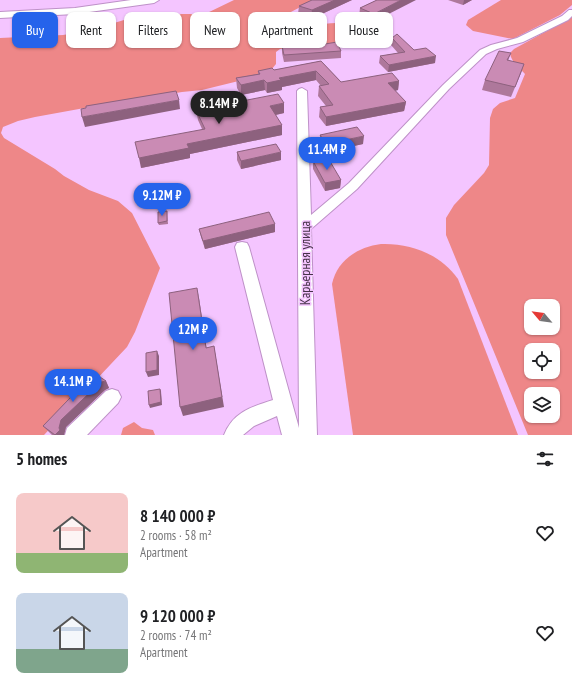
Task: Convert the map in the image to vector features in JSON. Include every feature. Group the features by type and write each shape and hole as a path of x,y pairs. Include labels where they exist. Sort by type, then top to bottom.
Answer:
{"highway":[{"path":"0,11 55,9 129,0"},
{"path":"0,15 75,11 154,0"}],"street":[{"path":"305,226 353,186 446,87 483,52 494,47 520,40 565,18 572,12"},
{"name":"Карьерная улица","path":"302,91 305,226 305,358 308,435"},
{"path":"242,247 284,404 290,435"},
{"path":"74,435 112,397"},
{"path":"233,435 235,430 245,420 284,404"}],"shaded area":[{"path":"234,0 314,0 291,12 248,12 248,48 292,48 280,49 276,52 276,64 271,70 259,76 202,90 182,92 35,117 18,121 3,127 1,133 4,138 89,190 118,201 132,213 160,268 135,332 127,347 44,435 0,435 0,38 12,37 12,48 58,48 58,35 66,35 66,48 116,48 116,22 124,20 124,48 182,48 182,14 190,14 190,48 240,48 240,12 209,12"},
{"path":"501,0 572,0 572,5 560,15 513,39 473,31 466,25 468,20"},
{"path":"572,17 572,435 528,435 446,235 446,218 454,205 484,173 489,165 490,118 493,109 500,103 515,98 525,74 512,59 510,53 514,49"},
{"path":"335,23 335,42 327,45 327,24"},
{"path":"381,244 392,244 414,248 424,252 443,263 458,279 518,435 353,435 332,284 339,268 350,256 364,248"},
{"path":"134,422 142,428 153,430 155,435 121,435 123,428"}],"building":[{"path":"312,0 335,0 312,10 299,6"},
{"path":"377,0 401,0 378,12 369,12 360,8"},
{"path":"397,34 414,50 426,48 436,56 389,65 380,56 405,52 393,37"},
{"path":"335,42 335,48 340,48 341,51 284,55 282,48 327,48 327,44"},
{"path":"499,51 511,53 507,60 524,64 515,87 485,80"},
{"path":"321,61 341,82 392,73 399,81 388,83 406,102 326,117 320,107 333,105 319,86 329,84 316,71 279,78 281,80 267,83 264,80 241,85 236,78 260,74 258,71 272,68 274,70"},
{"path":"176,91 179,100 82,117 81,109 86,108 86,106"},
{"path":"278,94 284,103 270,106 282,125 187,144 189,148 139,158 135,142 205,129 196,110"},
{"path":"357,127 364,136 326,144 320,135"},
{"path":"276,144 281,152 241,161 237,152"},
{"path":"328,158 341,180 325,183 313,161"},
{"path":"167,211 167,221 158,223 158,212"},
{"path":"269,212 275,224 203,241 199,229"},
{"path":"197,288 206,348 214,346 222,397 180,407 169,293"},
{"path":"157,351 157,370 146,372 146,353"},
{"path":"94,373 106,381 101,382 61,420 60,430 55,435 43,426"},
{"path":"160,389 161,402 149,405 148,391"}]}
